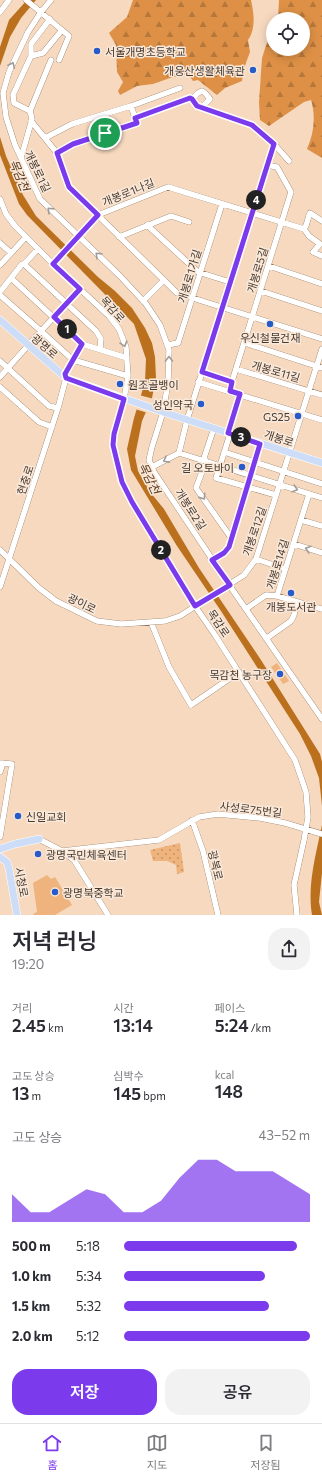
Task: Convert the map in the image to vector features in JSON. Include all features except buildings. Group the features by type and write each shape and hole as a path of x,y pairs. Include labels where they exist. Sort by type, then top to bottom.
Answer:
{"main road":[{"name":"광명로","path":"0,320 66,378 126,399"},
{"name":"개봉로","path":"126,399 229,434 322,463"},
{"path":"0,849 39,839"},
{"name":"시청로","path":"0,857 7,862 10,869 17,915"}],"street":[{"path":"0,12 9,0"},
{"path":"26,0 69,36 59,60"},
{"name":"개봉로1길","path":"51,0 40,11 9,72 3,93 6,117 15,145 40,199 77,238 143,301 160,325 169,350 168,383 162,411"},
{"path":"30,111 14,103 13,95 31,56 31,44 50,19"},
{"path":"31,56 42,53 62,30"},
{"path":"21,158 31,121 30,111 52,60"},
{"path":"45,138 72,124 131,106 180,88"},
{"path":"135,118 190,98 192,99 202,91 210,99 199,107"},
{"path":"192,99 199,107 252,125 274,144 289,161"},
{"path":"57,153 73,144 137,123 131,106"},
{"path":"31,121 57,153 69,187 177,293 322,339"},
{"path":"179,453 198,382 274,144"},
{"name":"개봉로5길","path":"230,391 292,192 277,167 267,165"},
{"name":"개봉로1나길","path":"54,263 98,215 168,187 282,223"},
{"name":"목감로","path":"0,199 6,214 26,237 54,263 114,323 119,330 126,347 128,376 126,399 114,434 113,445 122,482 132,502 295,760 306,792 308,830 294,886 297,915"},
{"name":"개봉로1가길","path":"167,345 178,343 222,204"},
{"path":"304,229 307,225 307,219 310,213 322,221"},
{"path":"119,237 171,216 189,222"},
{"path":"282,223 304,229 309,236 320,244 313,252 322,256"},
{"path":"147,226 198,272 230,282"},
{"path":"0,265 26,237"},
{"path":"0,243 11,253"},
{"path":"38,249 24,264 22,264 0,294 73,360 128,376"},
{"path":"24,264 100,336 100,348"},
{"path":"269,266 322,284"},
{"path":"12,279 82,344 100,348 127,358"},
{"path":"143,301 164,280"},
{"path":"0,377 80,289"},
{"path":"261,291 322,311"},
{"name":"개봉로11길","path":"245,343 319,367"},
{"name":"현충로","path":"0,587 58,408 66,378 65,374 82,344"},
{"name":"개봉로11길","path":"290,453 309,391 319,367 322,349"},
{"path":"0,361 49,406 58,408"},
{"name":"개봉로11길","path":"236,369 322,395"},
{"path":"202,372 232,382"},
{"path":"198,382 322,420"},
{"path":"0,387 39,422 52,427"},
{"path":"220,465 240,394"},
{"path":"162,411 152,447 150,460 152,467 179,453 322,498"},
{"path":"214,428 204,458 206,461 196,488 232,539"},
{"path":"212,560 224,553 229,547 260,444"},
{"path":"224,452 284,472 322,482"},
{"name":"개봉로12길","path":"228,585 244,575 256,559 290,453"},
{"name":"개봉로12길","path":"220,465 216,478 276,495"},
{"name":"개봉로2길","path":"152,467 228,585 322,719"},
{"name":"개봉로14길","path":"309,494 277,596 322,609"},
{"path":"301,520 322,526"},
{"path":"294,544 322,553"},
{"name":"광이로","path":"0,550 39,588 56,601 75,612 97,621 121,624 165,621 180,616 197,605"},
{"path":"256,559 285,569"},
{"path":"197,605 228,585"},
{"path":"246,609 266,595 277,596"},
{"path":"266,638 291,620 294,616 297,602"},
{"path":"151,622 169,668 191,705 239,672"},
{"path":"0,772 1,763 12,764 0,837"},
{"name":"사성로75번길","path":"62,851 159,840 168,836 192,820 199,817 218,814 260,818 322,834"},
{"name":"광복로","path":"192,820 203,851 218,915"},
{"path":"39,839 62,851 74,860 108,915"}],"green space":[{"path":"133,0 251,0 253,26 251,36 248,40 250,52 244,68 242,81 225,88 217,95 198,80 193,81 188,74 153,84 137,86 120,95 118,91 123,82 117,72 116,45 109,33 127,17"},
{"path":"279,0 322,0 322,158 307,149 314,124 313,106 311,100 304,102 269,126 260,120 259,102 262,58 266,46 266,56 310,56 310,12 278,12"}],"shaded area":[{"path":"27,0 36,0 21,18 10,37 0,66 0,47 9,20"},
{"name":"목감천","path":"0,137 6,156 23,195 36,216 132,308 145,328 152,343 155,357 156,378 152,398 142,421 135,456 138,471 150,492 164,509 199,568 261,660 320,754 322,762 322,806 319,778 311,756 300,734 221,611 177,546 131,470 127,449 134,418 145,382 146,359 134,324 27,215 19,204 0,155"},
{"name":"목감천 농구장","path":"277,663 289,681 283,684 271,667"},
{"path":"322,825 322,873 319,902 322,915 312,915 311,881"},
{"path":"180,843 184,872 177,874 176,865 167,861 153,861 150,850"},
{"path":"47,875 51,879 55,877 72,905 55,915 34,915 33,914 37,912 33,883"}],"pier":[{"path":"139,395 154,399 148,413 135,409"}],"place":[{"name":"서울개명초등학교","path":"97,51"},
{"name":"개웅산생활체육관","path":"253,70"},
{"name":"우신철물건재","path":"270,324"},
{"name":"원조골뱅이","path":"120,384"},
{"name":"성인약국","path":"201,404"},
{"name":"GS25","path":"298,416"},
{"name":"길 오토바이","path":"242,467"},
{"name":"개봉도서관","path":"291,593"},
{"name":"목감천 농구장","path":"280,674"},
{"name":"신일교회","path":"18,816"},
{"name":"광명국민체육센터","path":"38,854"},
{"name":"광명북중학교","path":"55,892"}],"route":[{"path":"190,98 197,106 252,125 274,144 202,372 232,382 230,391 240,394 228,433 260,444 229,547 224,553 212,560 230,585 195,606 132,502 118,471 113,440 124,399 66,378 65,374 82,344 54,317 80,289 53,264 98,215 69,187 57,153 73,144 105,133 137,123 135,118 190,98"}]}
